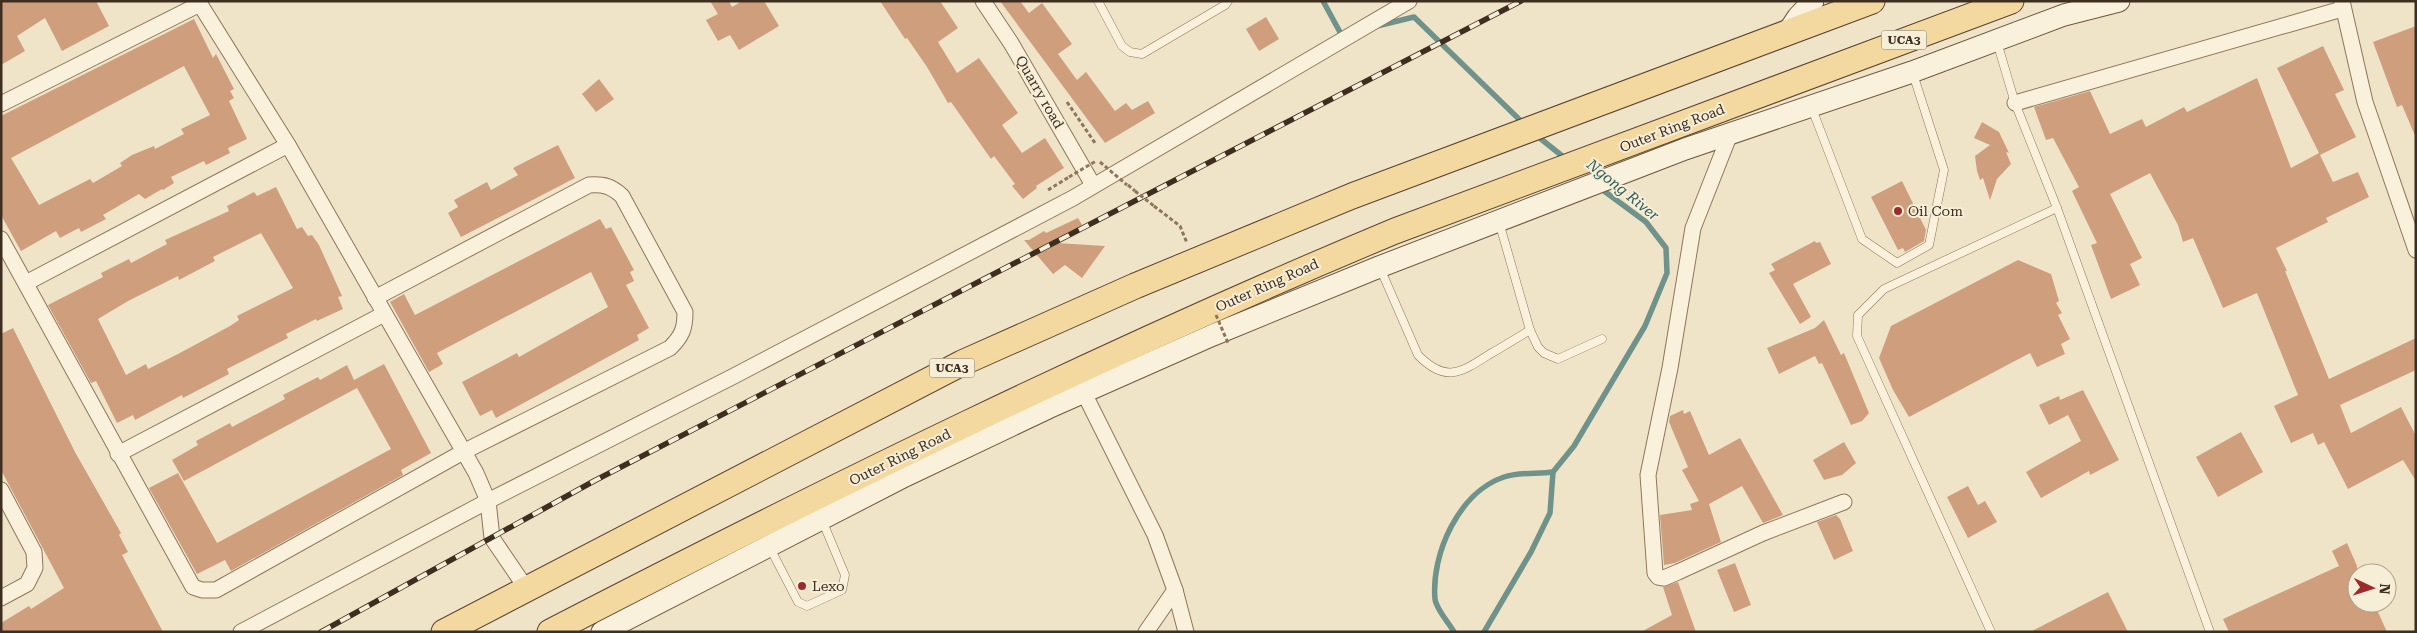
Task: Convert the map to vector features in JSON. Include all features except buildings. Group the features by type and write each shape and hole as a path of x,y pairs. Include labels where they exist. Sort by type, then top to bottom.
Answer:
{"main road":[{"path":"1788,32 1798,17 1813,1"},
{"name":"UCA3","path":"444,632 962,363 1135,286 1352,196 1872,1"},
{"name":"Outer Ring Road","path":"550,632 678,566 935,440 1160,332 1319,262 1394,231 1522,184 1680,138 2011,1"},
{"name":"UCA3","path":"602,632 904,476 1084,392 1213,335 1370,270 1541,204 1680,138 1730,134 1997,42 2064,15 2119,1"},
{"path":"1319,262 1370,270"},
{"path":"904,476 935,440"}],"street":[{"name":"Quarry road","path":"983,1 1011,43 1093,185"},
{"path":"241,632 488,501 734,376 1074,198 1093,185 1322,54 1409,1"},
{"path":"1,104 199,3 288,145 476,474 488,501 492,538 526,588"},
{"path":"2015,103 2342,5 2365,102 2416,250"},
{"path":"1730,134 1693,228 1670,368 1648,475 1655,573 1658,577 1664,578 1763,533 1844,502"},
{"path":"26,283 288,145"},
{"path":"1,239 193,587 202,590 216,590 463,452 670,348 683,335 685,312 622,196 612,187 601,184 589,185 375,298"},
{"path":"118,454 384,314"},
{"path":"1084,392 1154,535 1175,590 1186,632"},
{"path":"1,490 34,552 35,568 27,584 1,598"},
{"path":"1146,632 1175,590"}],"lane":[{"path":"1098,1 1122,46 1130,52 1142,54 1225,5 1228,1"},
{"path":"1997,42 2015,103 2057,208 2210,632"},
{"path":"1811,106 1862,239 1897,263 1929,245 1944,170 1912,72"},
{"path":"1991,632 1857,336 1858,315 1884,289 2057,208"},
{"path":"1499,220 1530,330 1538,347 1544,353 1558,359 1567,357 1602,339"},
{"path":"1370,270 1418,356 1427,365 1441,371 1463,371 1530,330"},
{"path":"769,546 798,602 807,606 842,590 846,575 822,520"}],"path":[{"path":"1046,191 1098,161 1180,226 1188,246"},
{"path":"1216,315 1228,343"}],"waterway":[{"name":"Ngong River","path":"1323,1 1341,34 1346,33"},
{"name":"Ngong River","path":"1377,26 1414,17 1524,124"},
{"name":"Ngong River","path":"1536,135 1566,159"},
{"name":"Ngong River","path":"1484,632 1531,552 1550,513 1553,472 1574,446 1645,326 1667,273 1666,248 1646,222 1600,188"},
{"path":"1454,632 1436,603 1435,581 1443,545 1461,510 1488,485 1504,477 1553,472"}],"railway":[{"path":"321,632 594,481 1521,1"}],"place":[{"name":"Oil Com","path":"1898,211"},
{"name":"Lexo","path":"802,586"}]}
